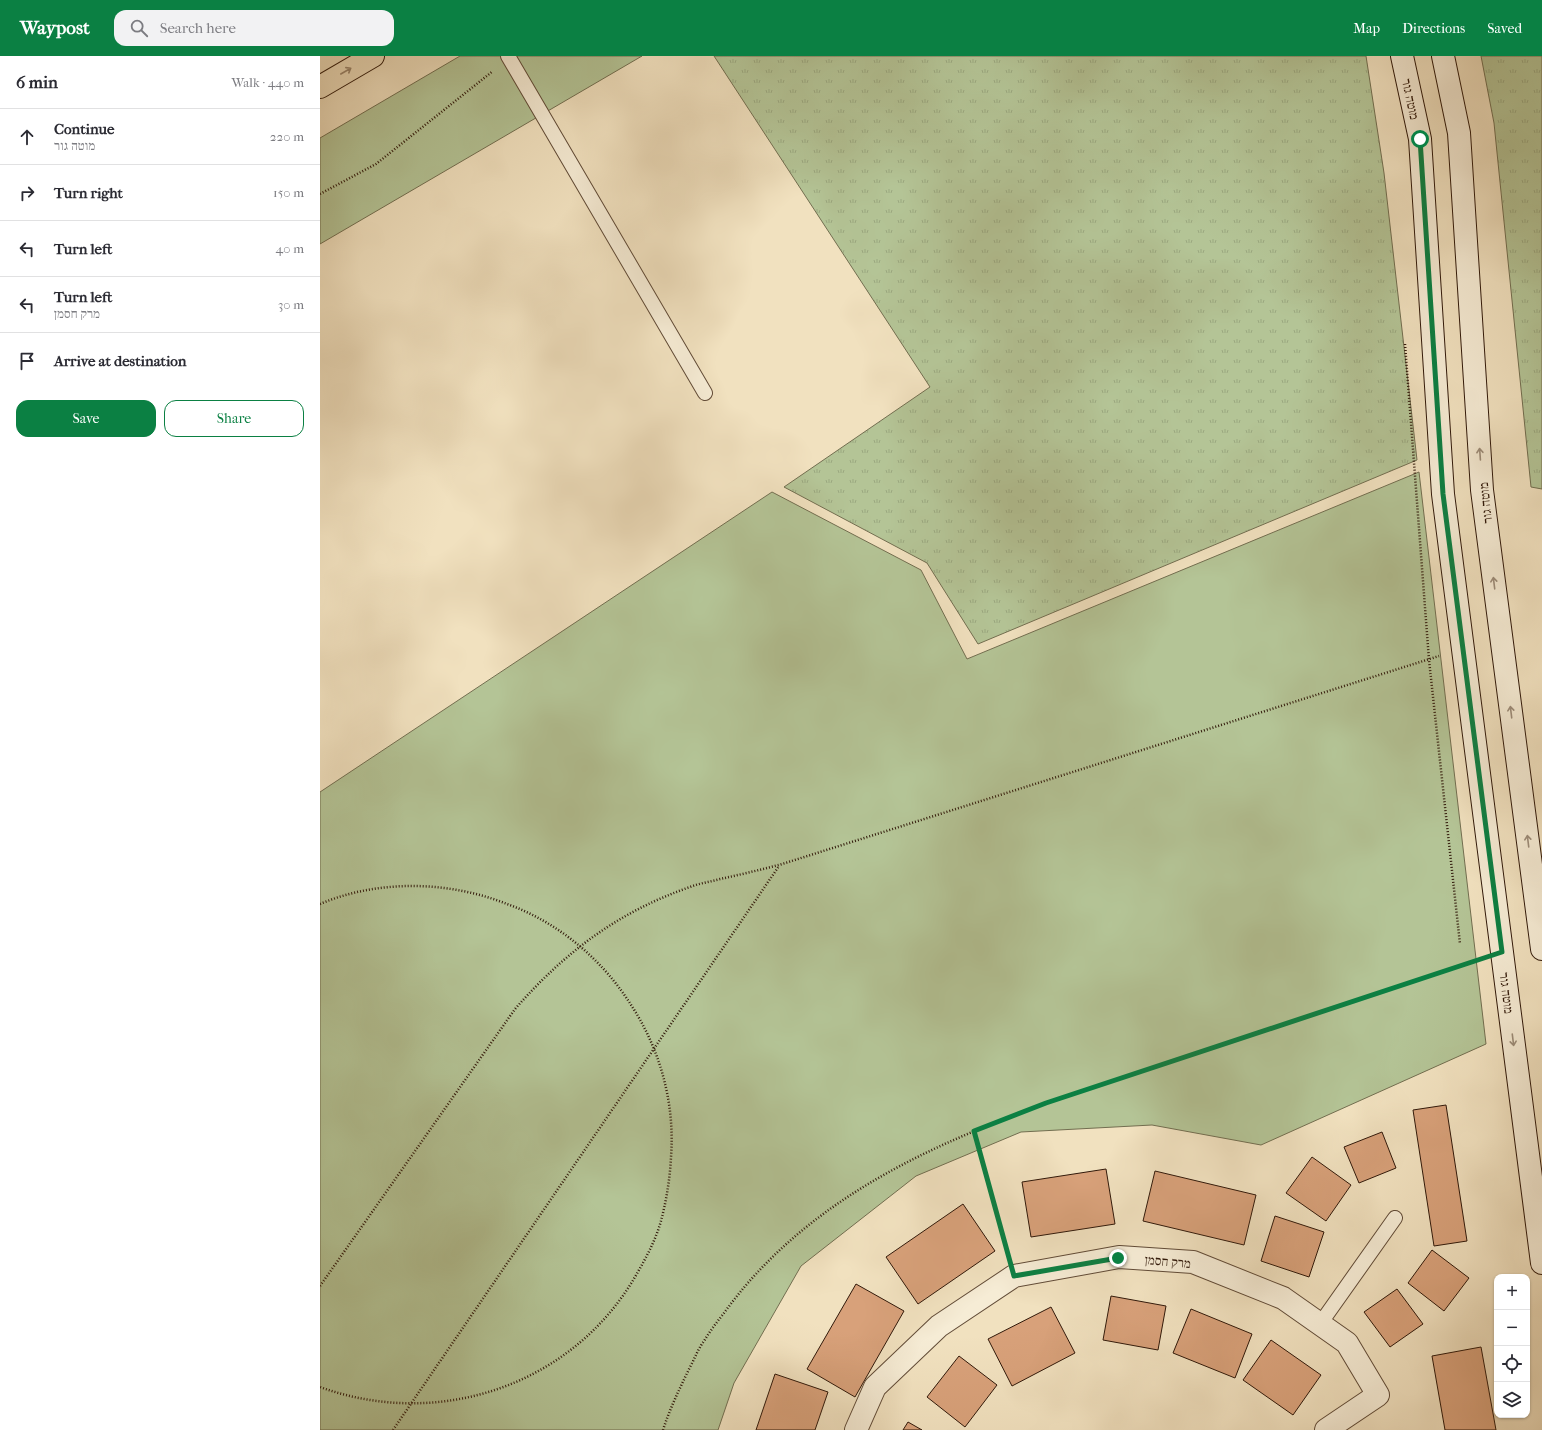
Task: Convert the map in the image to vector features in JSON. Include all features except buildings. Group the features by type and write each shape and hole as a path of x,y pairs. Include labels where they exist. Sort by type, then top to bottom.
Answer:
{"highway":[{"path":"320,87 373,56"}],"street":[{"name":"מוטה גור","path":"1402,56 1420,139 1443,494 1542,1263"},
{"name":"מוטה גור","path":"1443,56 1459,133 1482,490 1542,949"},
{"name":"מרק חסמן","path":"856,1430 875,1387 939,1326 1014,1276 1118,1258 1193,1262 1283,1298 1347,1343 1378,1395 1326,1430"}],"lane":[{"path":"508,57 705,393"},
{"path":"1320,1324 1395,1218"}],"path":[{"path":"320,194 376,164 508,57"},
{"path":"1406,344 1429,660 1460,944"},
{"path":"320,1286 515,1009 550,971 580,946 628,915 670,894 692,886 779,866 1463,648"},
{"path":"393,1430 779,866"},
{"path":"320,904 330,899 369,890 408,886 448,888 488,896 526,911 562,932 595,959 622,990 643,1024 659,1061 669,1100 673,1139 670,1179 662,1219 647,1257 625,1294 598,1326 567,1354 533,1375 496,1391 458,1401 418,1405 378,1403 339,1394 320,1387"},
{"path":"663,1430 671,1404 703,1341 742,1287 787,1242 834,1206 882,1175 974,1131 1046,1103 1502,952"},
{"path":"974,1131 1014,1276"}],"green space":[{"path":"460,56 642,56 320,244 320,138"},
{"path":"714,56 1366,56 1384,173 1417,460 978,644 927,563 784,487 930,387"},
{"path":"1481,56 1542,56 1542,489 1531,487 1494,123"},
{"path":"1419,472 1486,1044 1261,1145 1152,1125 1021,1132 916,1176 801,1266 734,1383 718,1430 320,1430 320,792 772,492 921,570 967,659"}],"route":[{"path":"1118,1258 1014,1276 974,1131 1046,1103 1502,952 1443,494 1420,139"}]}
